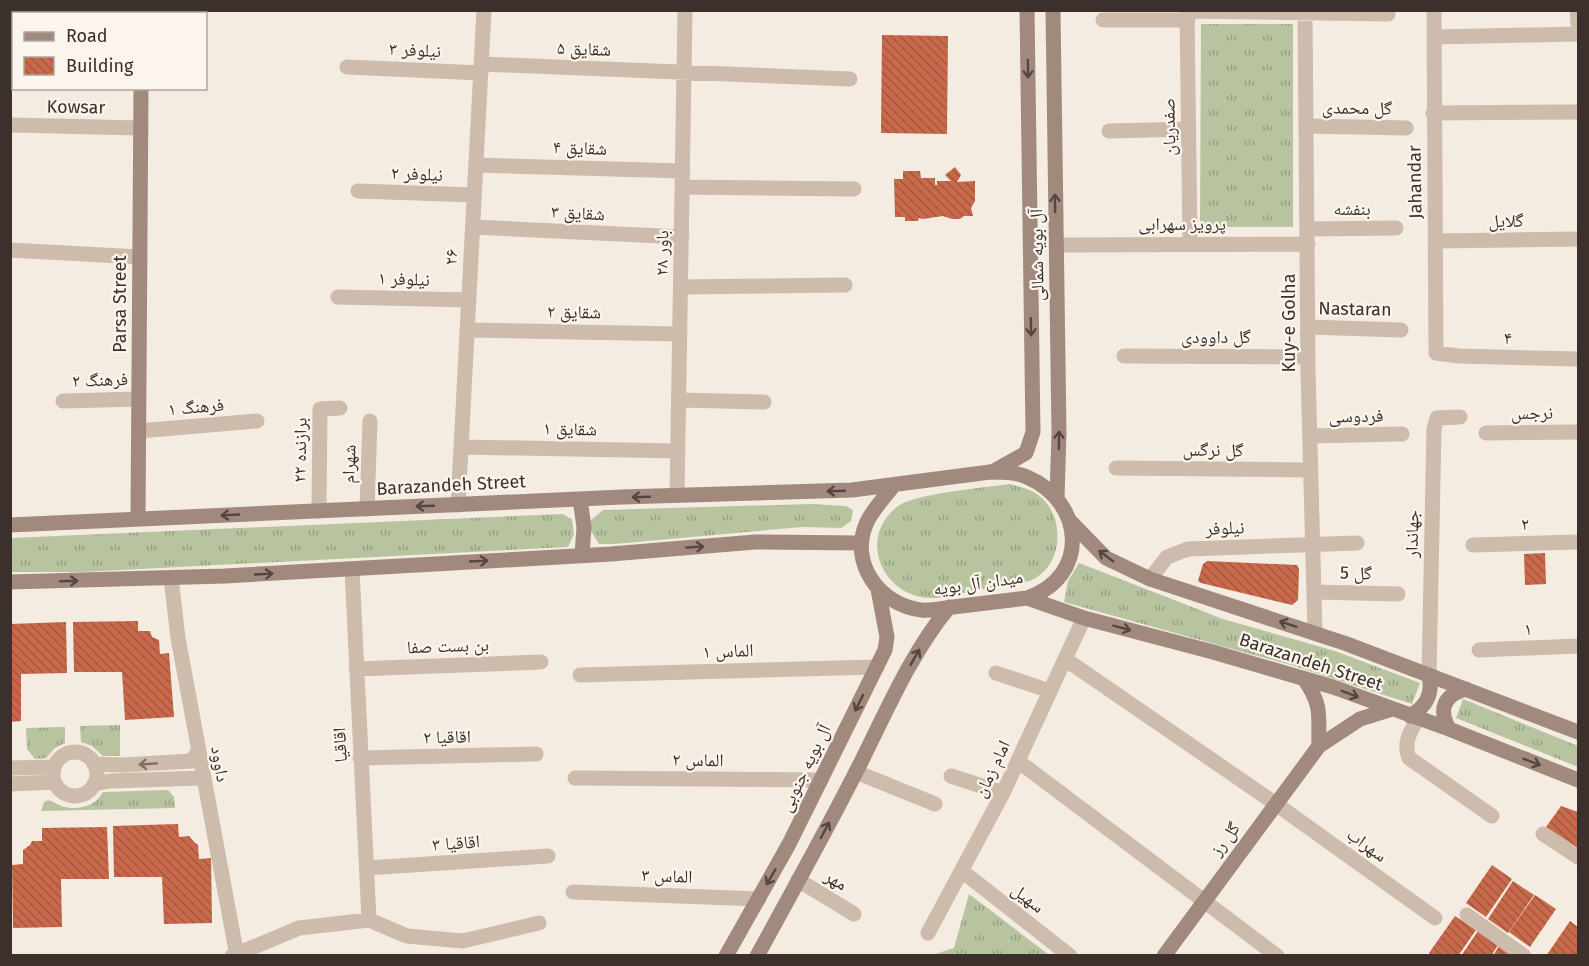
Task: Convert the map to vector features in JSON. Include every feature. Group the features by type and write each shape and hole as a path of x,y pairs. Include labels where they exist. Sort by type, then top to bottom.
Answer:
{"main road":[{"path":"1027,13 1053,14"},
{"name":"آل بویه شمالی","path":"990,472 1026,453 1033,432 1027,13"},
{"name":"آل بویه شمالی","path":"1053,14 1059,433 1057,498"},
{"name":"Parsa Street","path":"138,519 141,90"},
{"name":"میدان آل بویه","path":"861,543 863,563 871,582 885,597 903,607 923,610 1027,598 1041,593 1052,585 1068,562 1072,549 1070,521 1057,498 1048,489 1026,477 1012,473 990,472 894,485"},
{"path":"10,582 171,578 352,569 755,542 861,543 866,523 894,485"},
{"name":"Barazandeh Street","path":"10,525 580,499 852,490 894,485"},
{"path":"580,499 584,527 582,555"},
{"name":"Barazandeh Street","path":"1070,521 1106,558 1150,579 1315,633 1578,732"},
{"name":"آل بویه جنوبی","path":"726,956 789,844 885,650 887,637 878,589"},
{"name":"Barazandeh Street","path":"1027,598 1084,618 1304,679 1449,729 1578,780"},
{"path":"757,956 856,772 911,662 931,629 949,607"},
{"path":"1414,717 1425,704 1431,685 1429,675"},
{"path":"1304,679 1315,694 1319,712 1319,746"},
{"path":"1449,729 1444,720 1443,709 1447,699 1456,692 1467,689"},
{"path":"1319,746 1360,719 1392,709"},
{"name":"گل رز","path":"1164,956 1203,900 1319,746"}],"street":[{"name":"۲۶","path":"458,505 484,10"},
{"name":"باور ۲۸","path":"677,495 685,10"},
{"name":"Jahandar","path":"1434,10 1436,353"},
{"path":"1577,10 1578,23"},
{"name":"Kuy-e Golha","path":"1305,13 1308,357 1315,633"},
{"path":"1103,20 1188,14 1388,14"},
{"name":"صفدریان","path":"1188,14 1190,243"},
{"path":"1435,37 1578,34"},
{"name":"نیلوفر ۳","path":"346,67 481,68"},
{"name":"شقایق ۵","path":"481,68 850,79"},
{"path":"1433,113 1578,111"},
{"name":"Kowsar","path":"10,125 141,128"},
{"name":"گل محمدی","path":"1307,126 1406,128"},
{"path":"1109,131 1189,129"},
{"name":"شقایق ۴","path":"476,165 854,189"},
{"name":"نیلوفر ۲","path":"358,191 474,195"},
{"name":"شقایق ۳","path":"472,227 682,237"},
{"name":"بنفشه","path":"1308,236 1396,228"},
{"name":"پرویز سهرابی","path":"1056,245 1190,243 1308,236"},
{"name":"گلایل","path":"1435,242 1578,239"},
{"path":"10,250 140,257"},
{"path":"681,287 845,285"},
{"name":"نیلوفر ۱","path":"338,297 469,300"},
{"name":"Nastaran","path":"1308,327 1401,330"},
{"name":"شقایق ۲","path":"467,330 680,334"},
{"name":"۴","path":"1436,353 1459,356 1578,359"},
{"name":"گل داوودی","path":"1124,356 1308,357"},
{"name":"فرهنگ ۲","path":"63,401 139,399"},
{"path":"679,400 764,402"},
{"name":"برازنده ۲۲","path":"319,511 320,409 340,408"},
{"name":"جهاندار","path":"1429,675 1434,429 1437,418 1460,417"},
{"name":"فرهنگ ۱","path":"139,431 257,421"},
{"name":"شهرام","path":"367,509 370,421"},
{"name":"نرجس","path":"1486,433 1578,432"},
{"name":"فردوسی","path":"1310,436 1402,434"},
{"name":"شقایق ۱","path":"461,447 678,451"},
{"name":"گل نرگس","path":"1116,468 1311,470"},
{"name":"۲","path":"1473,545 1578,542"},
{"name":"نیلوفر","path":"1150,579 1167,557 1188,549 1357,543"},
{"name":"اقاقیا","path":"352,569 369,920"},
{"name":"داوود","path":"171,578 178,639 235,955"},
{"name":"گل 5","path":"1314,592 1398,594"},
{"name":"امام زمان","path":"928,933 1003,793 1084,618"},
{"name":"۱","path":"1479,650 1578,646"},
{"name":"سهراب","path":"1065,659 1276,804 1435,918"},
{"name":"بن بست صفا","path":"356,669 541,662"},
{"name":"الماس ۱","path":"580,675 877,666"},
{"path":"996,673 1050,690"},
{"path":"1414,717 1406,742 1409,758 1492,816"},
{"path":"94,764 123,765 192,761 198,751"},
{"path":"94,784 96,770 94,764 84,754 70,753 57,760 54,774 64,793 71,796 84,794 94,784 110,781 203,778"},
{"name":"اقاقیا ۲","path":"360,758 536,754"},
{"path":"1018,761 1277,956"},
{"path":"10,768 54,774"},
{"path":"856,772 935,804"},
{"path":"10,784 54,774"},
{"path":"951,776 1003,793"},
{"name":"الماس ۲","path":"575,778 821,780"},
{"path":"1543,834 1578,857"},
{"name":"اقاقیا ۳","path":"367,868 548,856"},
{"name":"سهیل","path":"962,871 1071,956"},
{"name":"مهر","path":"798,880 854,914"},
{"name":"الماس ۳","path":"573,892 759,898"},
{"path":"1467,915 1524,956"},
{"path":"235,955 299,927 369,920 407,936 463,941 539,923"}],"green space":[{"path":"1201,24 1293,24 1293,227 1200,227"},
{"path":"1009,484 1026,489 1042,498 1054,518 1057,530 1055,553 1050,564 1042,573 1026,582 943,597 923,597 906,592 892,582 883,568 878,552 878,536 885,520 898,506 907,501 934,494"},
{"path":"810,504 846,506 853,510 851,521 841,528 802,527 614,544 599,544 591,531 591,520 603,510"},
{"path":"562,514 572,519 574,534 568,547 83,572 11,572 11,538"},
{"path":"1079,563 1223,619 1335,651 1420,683 1412,704 1294,666 1064,602 1068,581"},
{"path":"1463,699 1578,746 1578,767 1456,718"},
{"path":"120,725 120,756 103,756 92,746 81,742 80,726"},
{"path":"65,727 65,743 55,748 46,758 35,759 27,749 26,728"},
{"path":"168,790 174,797 175,808 41,811 44,802 49,801 67,807 85,807 100,797 103,792"},
{"path":"969,894 1049,955 932,955 954,948"}],"building":[{"path":"882,35 948,36 947,134 881,133"},
{"path":"955,167 961,175 957,182 975,181 975,201 971,208 973,216 964,216 960,219 943,216 919,218 918,221 905,221 905,217 895,217 894,179 903,179 903,171 920,171 921,178 935,178 935,185 937,185 937,181 951,181 945,175"},
{"path":"1545,553 1546,584 1525,585 1524,554"},
{"path":"1207,561 1297,565 1299,569 1298,600 1292,605 1201,583 1198,581 1203,564"},
{"path":"138,621 138,631 150,631 152,637 159,640 160,654 169,653 174,717 125,720 122,672 74,672 73,622"},
{"path":"66,622 67,673 21,674 21,721 10,722 10,624"},
{"path":"1561,806 1578,812 1578,848 1546,827"},
{"path":"178,824 179,837 189,836 198,845 199,859 211,858 212,923 164,924 162,877 114,877 113,826"},
{"path":"107,827 109,879 61,879 62,927 13,928 12,865 23,864 23,850 32,841 42,841 42,828"},
{"path":"1492,865 1512,879 1486,917 1466,903"},
{"path":"1513,881 1534,895 1508,933 1488,919"},
{"path":"1535,895 1556,909 1530,947 1509,932"},
{"path":"1455,916 1476,930 1458,956 1433,956 1429,953"},
{"path":"1570,921 1578,927 1576,956 1546,956"},
{"path":"1478,931 1498,945 1491,956 1461,956"},
{"path":"1499,946 1513,956 1493,956"}]}
